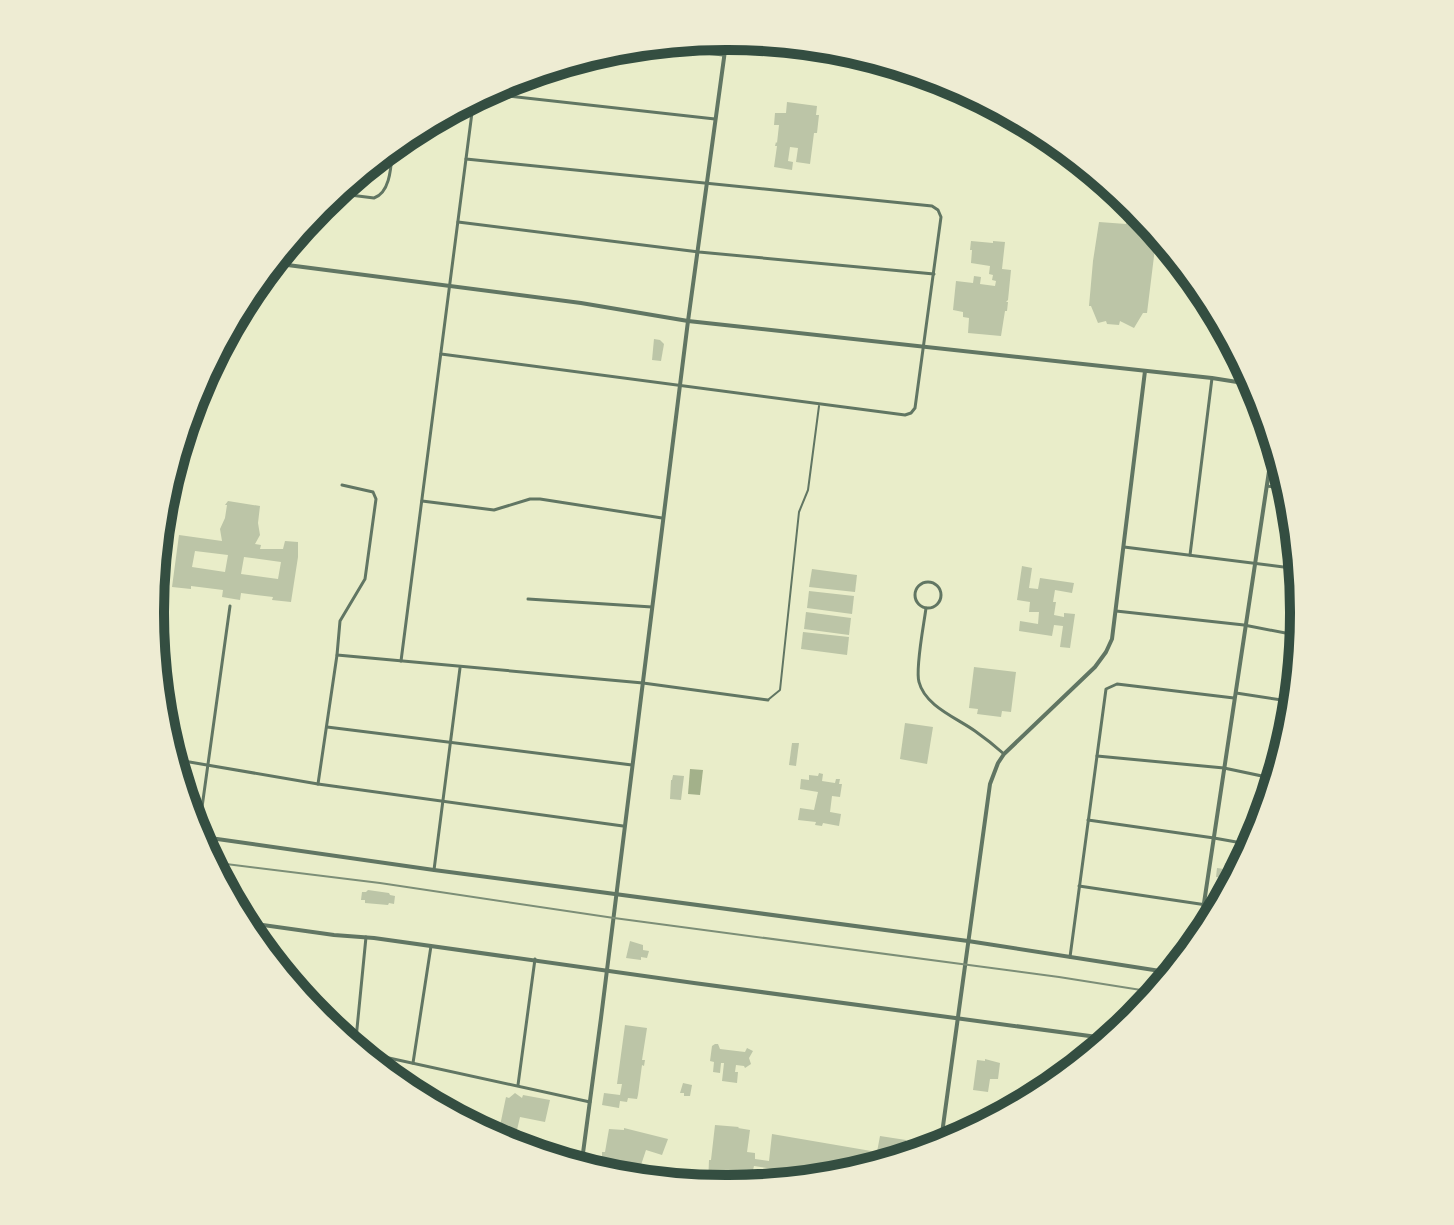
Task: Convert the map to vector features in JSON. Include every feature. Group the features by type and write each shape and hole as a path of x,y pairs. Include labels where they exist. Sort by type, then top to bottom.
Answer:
{"street":[{"path":"583,1156 725,50"},
{"path":"689,51 724,55"},
{"path":"506,96 715,119"},
{"path":"401,661 472,111"},
{"path":"441,354 905,415 915,408 934,274 941,217 932,206 466,159"},
{"path":"351,195 380,196 384,192 391,161"},
{"path":"458,222 699,252 934,274"},
{"path":"285,265 581,303 688,321 1240,382"},
{"path":"942,1132 990,784 1004,754 1095,667 1112,639 1145,371"},
{"path":"1190,555 1212,378"},
{"path":"1203,912 1270,466"},
{"path":"318,784 340,621 365,579 376,499 373,492 342,485"},
{"path":"1267,486 1275,487"},
{"path":"422,501 494,510 540,499 664,518"},
{"path":"1124,547 1287,567"},
{"path":"930,582 939,589 940,597 937,604 926,608 918,603 915,595 921,584 930,582"},
{"path":"528,599 652,607"},
{"path":"201,811 230,606"},
{"path":"926,608 918,675 922,690 946,713 1004,754"},
{"path":"1116,611 1244,625 1289,634"},
{"path":"337,655 643,683 768,700"},
{"path":"434,870 461,666"},
{"path":"1070,957 1106,689 1117,684 1283,701"},
{"path":"327,727 632,765"},
{"path":"1097,756 1224,768 1265,777"},
{"path":"185,761 318,784 625,826"},
{"path":"1088,820 1240,843"},
{"path":"212,838 968,941 1160,971"},
{"path":"1079,886 1207,905"},
{"path":"258,924 1096,1037"},
{"path":"357,1036 366,937"},
{"path":"413,1063 431,946"},
{"path":"518,1085 535,959"},
{"path":"381,1056 590,1102"}],"lane":[{"path":"768,700 780,690 799,512 808,490 820,403"}],"shaded area":[{"path":"690,769 703,770 700,795 688,794"}],"building":[{"path":"787,102 817,106 816,115 819,115 810,164 796,162 798,148 790,147 788,161 793,162 792,170 774,167 779,125 774,125 775,113 786,113"},
{"path":"1126,219 1155,248 1147,313 1143,313 1134,328 1120,321 1119,325 1107,324 1106,321 1098,323 1089,306 1099,222 1126,224"},
{"path":"971,241 1005,242 1002,269 1011,270 1001,336 968,333 969,318 963,317 963,312 953,310 956,281 973,283 974,276 981,277 980,284 995,286 993,275 989,274 990,266 971,263"},
{"path":"654,339 664,344 661,361 652,360"},
{"path":"228,501 260,506 260,535 255,544 261,545 260,549 283,549 285,541 298,542 291,602 241,593 240,600 222,597 223,590 172,587 179,535 222,541 220,529 225,518","holes":["195,551 228,555 225,572 192,567","244,557 281,562 278,579 241,574"]},
{"path":"1022,566 1032,568 1029,588 1038,589 1040,578 1074,583 1072,593 1055,590 1053,602 1056,602 1054,615 1064,617 1064,613 1075,614 1070,648 1060,647 1063,626 1054,625 1052,636 1019,631 1020,621 1038,624 1039,612 1029,612 1030,602 1017,600"},
{"path":"812,569 857,575 855,592 809,587"},
{"path":"809,591 854,596 852,614 807,608"},
{"path":"806,612 851,618 849,635 804,629"},
{"path":"803,632 849,637 847,655 801,649"},
{"path":"974,667 1016,672 1011,712 1002,711 1001,717 977,714 978,709 969,708"},
{"path":"905,723 933,727 927,764 900,759"},
{"path":"792,743 799,743 796,766 789,765"},
{"path":"819,773 823,774 822,781 835,783 836,779 840,779 839,784 842,784 840,797 832,796 830,812 841,814 839,826 815,825 816,822 798,820 800,808 814,810 818,792 800,789 801,779 809,780 809,775 818,776"},
{"path":"673,775 684,776 681,800 670,799"},
{"path":"1225,863 1230,864 1222,878 1216,877 1217,868 1224,869"},
{"path":"368,890 395,896 394,904 365,903 361,900 362,892"},
{"path":"630,941 643,945 643,950 649,951 647,958 626,958"},
{"path":"625,1025 647,1028 642,1060 645,1060 637,1099 620,1101 619,1108 602,1105 604,1093 620,1095 622,1084 617,1084"},
{"path":"715,1044 720,1049 745,1052 747,1048 753,1051 749,1058 751,1064 745,1068 736,1065 737,1083 722,1081 724,1063 721,1063 720,1073 713,1072 714,1062 710,1061"},
{"path":"977,1060 1000,1063 998,1079 990,1079 988,1092 973,1090"},
{"path":"683,1083 692,1085 690,1096 680,1093"},
{"path":"515,1093 522,1098 523,1095 550,1100 545,1122 520,1117 516,1134 500,1127 506,1097"},
{"path":"715,1125 750,1130 747,1152 755,1153 755,1159 769,1161 772,1134 877,1152 880,1136 914,1143 873,1156 788,1171 754,1166 752,1174 708,1174"},
{"path":"609,1129 668,1139 662,1155 646,1150 640,1168 602,1161"}],"railway":[{"path":"224,864 1143,991"}]}
